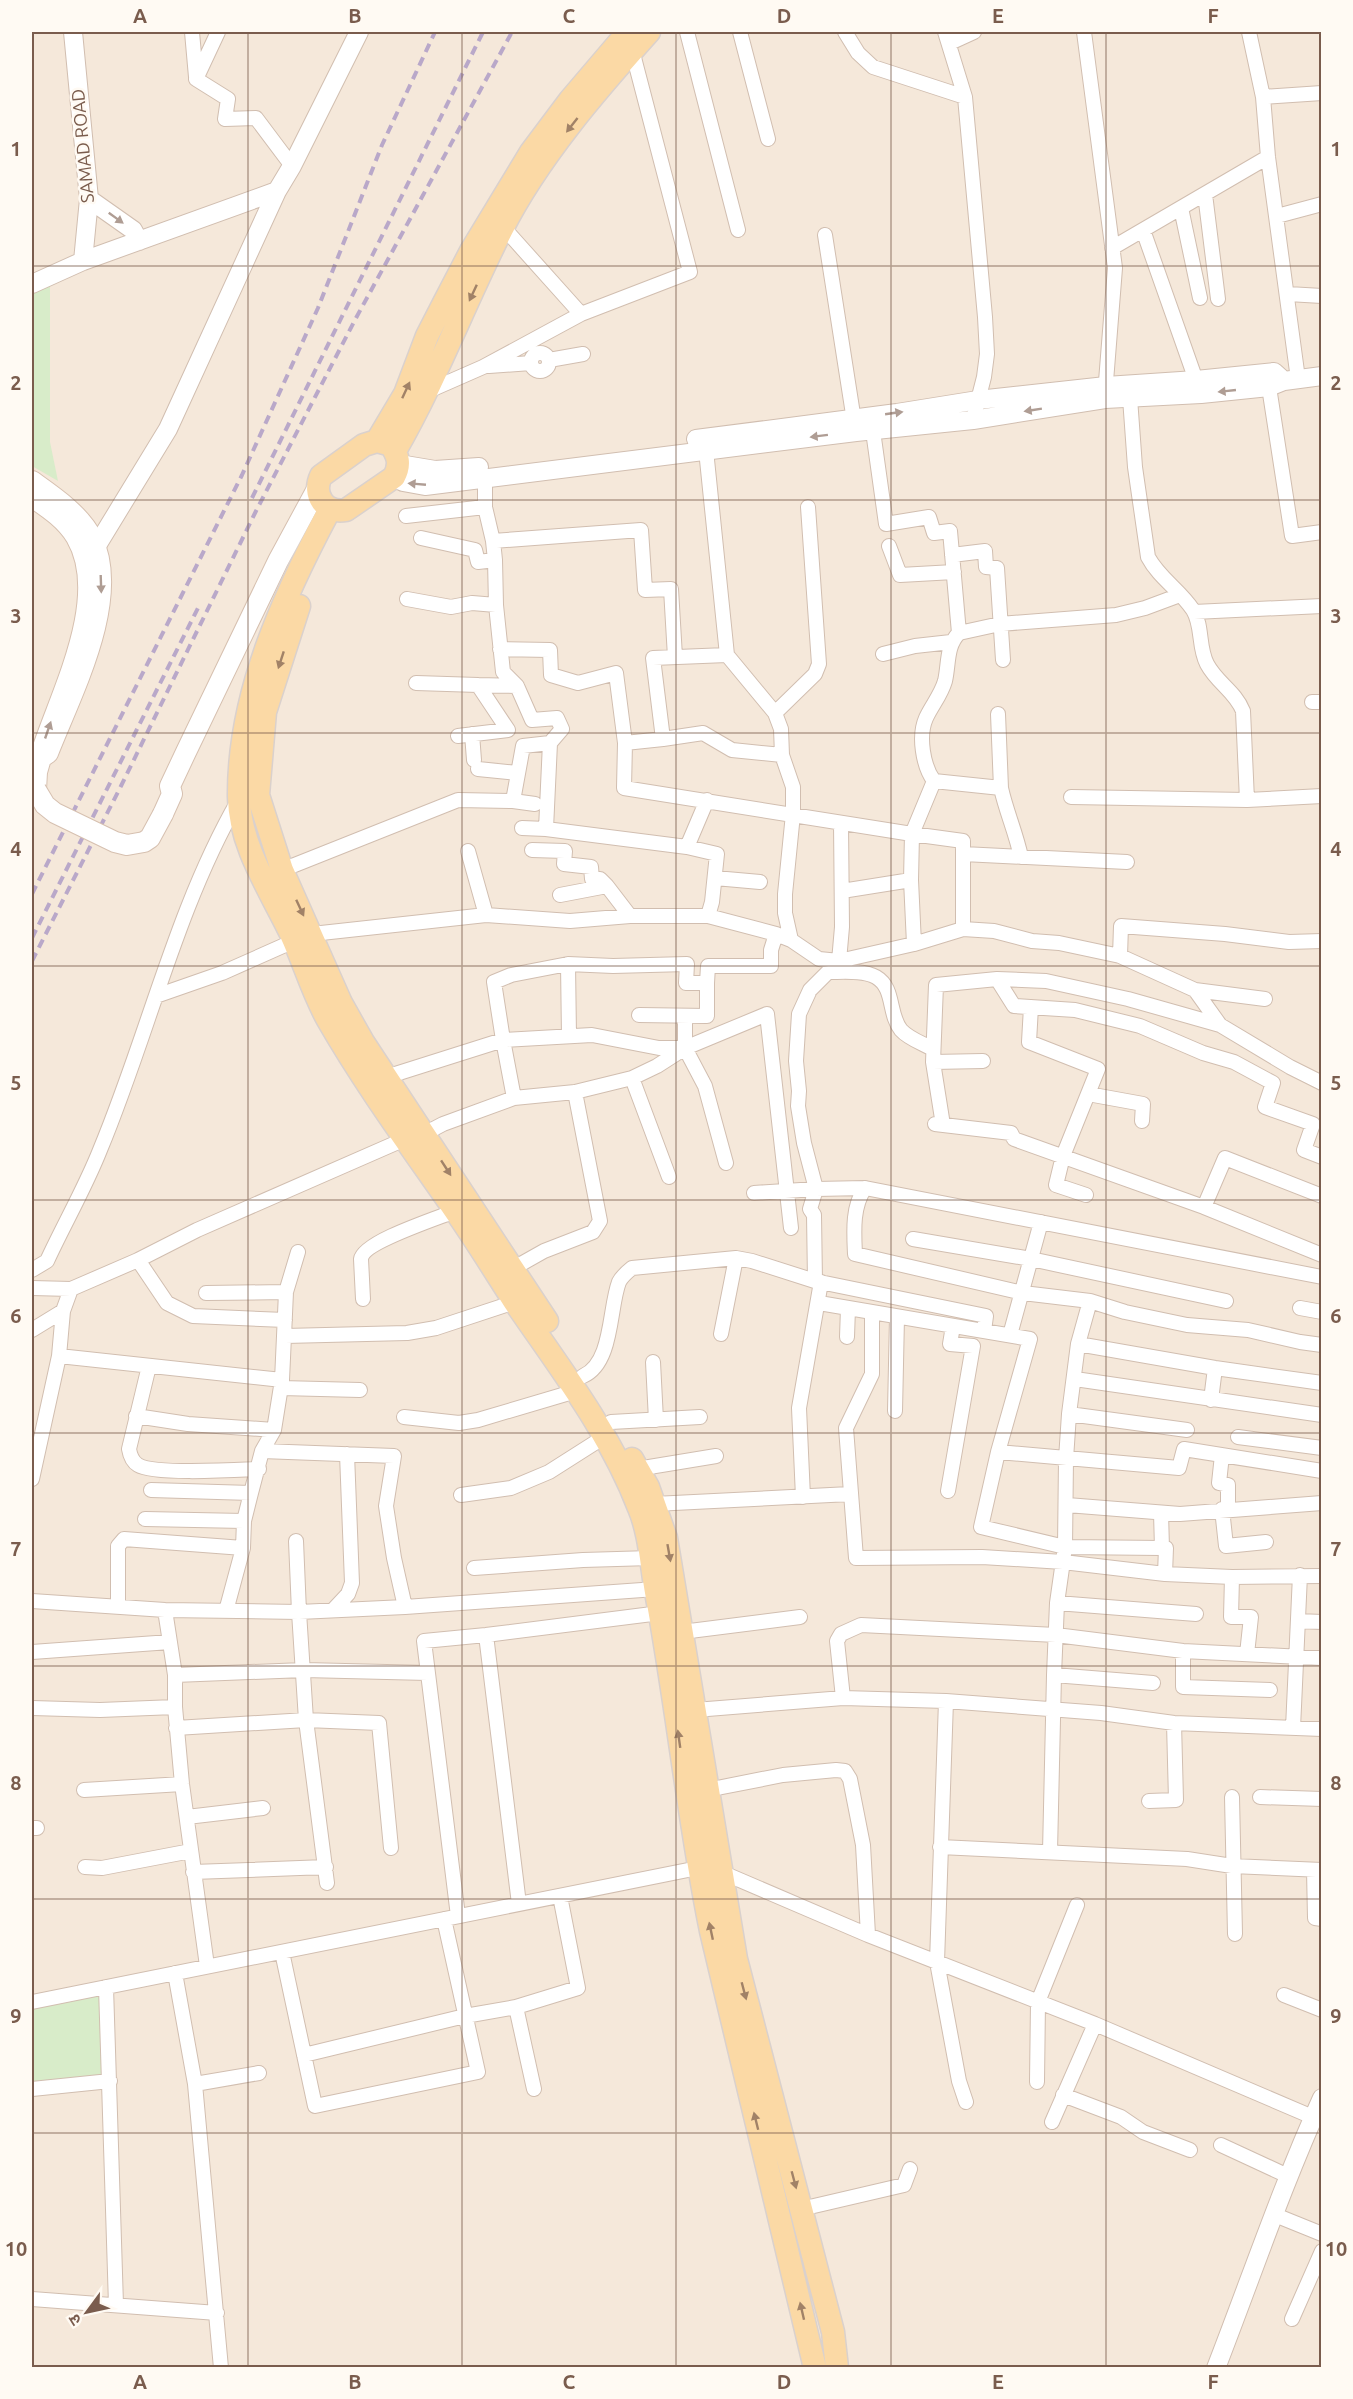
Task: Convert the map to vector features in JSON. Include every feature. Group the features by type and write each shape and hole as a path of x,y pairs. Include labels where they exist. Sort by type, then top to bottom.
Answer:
{"main road":[{"path":"391,458 405,394 427,336 477,242 531,152 630,41 649,32"},
{"path":"36,503 75,535 83,551 87,570 88,610 42,750 36,790 45,806 55,813 115,842 127,845 144,842 150,838 172,794 180,791 287,568 329,502 391,458 426,392 503,227 593,84"},
{"path":"391,458 364,445 321,476 329,502 314,573 297,611 265,712 258,795 326,1017 512,1269 607,1430 638,1469 654,1504 666,1538 736,1959 833,2332 837,2367"},
{"path":"32,481 57,498 91,535 96,547 101,591 100,610 95,630 48,753 41,758"},
{"path":"329,502 283,608 249,700 241,747 238,801 247,839 386,1077 414,1137 456,1211 515,1302 579,1383"},
{"path":"607,1430 646,1527 698,1868 815,2367"}],"street":[{"name":"SAMAD ROAD","path":"73,32 89,199 83,261"},
{"path":"192,32 196,79"},
{"path":"196,79 218,32"},
{"path":"96,547 168,429 277,191 292,166 359,32"},
{"path":"687,32 738,230"},
{"path":"740,32 768,139"},
{"path":"845,32 858,53 873,67 965,97"},
{"path":"973,420 987,354 965,97 948,37 974,32"},
{"path":"1084,32 1115,268 1105,392"},
{"path":"1249,32 1263,97 1268,157 1288,294 1282,463 1292,536 1322,532"},
{"path":"426,392 483,367 581,315 690,272 630,41"},
{"path":"196,79 228,99 225,119 256,118 292,166"},
{"path":"1263,97 1322,93"},
{"path":"1112,248 1268,157"},
{"path":"32,284 83,261 277,191"},
{"path":"1205,194 1218,299"},
{"path":"89,199 133,230 139,241"},
{"path":"1276,216 1322,204"},
{"path":"1181,208 1200,298"},
{"path":"503,227 581,315"},
{"path":"1143,230 1199,387"},
{"path":"825,235 861,427 886,524 929,517 934,533 950,531 954,572 955,638 944,683 937,702 926,719 923,732 927,771 934,781 1001,788"},
{"path":"1288,294 1322,296"},
{"path":"483,367 531,363 532,357 538,353 545,354 549,360 583,354"},
{"path":"391,458 435,470 464,469 861,427 973,420 1105,392 1130,398 1274,372 1284,382"},
{"path":"1284,382 1322,375"},
{"path":"391,458 415,486 706,450 861,427 978,400 1199,387"},
{"path":"1130,398 1135,467 1148,557 1155,570 1194,612 1207,664 1214,675 1238,699 1243,711 1247,800"},
{"path":"706,450 727,655 775,713 781,729 783,754 793,787 793,814 785,894 785,913 791,940"},
{"path":"484,478 485,507 495,561 496,605 503,672 517,686 532,720 557,718 562,729 550,743 546,829"},
{"path":"406,516 485,507"},
{"path":"775,713 815,674 819,664 808,507"},
{"path":"493,541 641,530 645,590 671,589 675,657"},
{"path":"421,538 475,549 478,562 495,561"},
{"path":"889,546 900,576 954,572"},
{"path":"952,555 985,551 986,567 997,568 1003,660"},
{"path":"883,654 955,638 1000,624 1116,615 1145,608 1180,595"},
{"path":"407,598 452,607 472,603 496,605"},
{"path":"1194,612 1322,606"},
{"path":"500,649 550,651 551,675 578,682 616,672 625,743 624,788 793,814 841,824 963,841 963,929"},
{"path":"663,739 653,658 727,655"},
{"path":"416,683 517,686"},
{"path":"478,685 508,730 465,736 476,764 518,773"},
{"path":"998,714 1001,788 1017,835 1021,857"},
{"path":"625,743 703,733 732,750 783,754"},
{"path":"513,801 523,747 550,743"},
{"path":"914,944 911,880 912,834 934,781"},
{"path":"1071,798 1247,800 1322,796"},
{"path":"282,870 458,800 513,801 535,804"},
{"path":"687,848 707,800"},
{"path":"32,1270 47,1261 100,1150 215,841 238,801"},
{"path":"803,1497 799,1408 818,1282 814,1215 810,1209 816,1189 804,1143 798,1106 796,1042 799,1014 810,990 839,961 842,927 841,824"},
{"path":"522,828 546,829 717,854 712,902 708,916"},
{"path":"532,850 565,851 564,864 591,867 592,879 600,879 630,916"},
{"path":"468,851 486,915"},
{"path":"963,854 1126,862"},
{"path":"715,878 760,882"},
{"path":"842,891 911,880"},
{"path":"560,895 607,886"},
{"path":"156,996 222,973 303,938 486,915 570,921 630,916 708,916 776,934 791,940 819,959 839,961 914,944 963,929 994,930 1032,941 1120,956 1195,990 1265,999"},
{"path":"1120,956 1121,926 1225,934 1289,942 1322,941"},
{"path":"639,1015 707,1016 708,966 771,966 771,950 776,934"},
{"path":"513,1098 494,982 511,975 568,964 613,966 687,964 686,983 707,983"},
{"path":"568,964 568,1036"},
{"path":"829,972 874,975 883,982 889,994 895,1020 902,1031 912,1039 933,1055 983,1061"},
{"path":"997,979 1014,1005 1074,1010 1140,1026 1203,1053 1234,1062 1273,1083 1265,1107 1317,1126 1304,1150 1322,1157"},
{"path":"1322,1083 1290,1067 1220,1025 1128,999 1057,984 997,979 936,986 933,1055 939,1124 1011,1133 1014,1140 1203,1207 1322,1255"},
{"path":"1195,990 1220,1025"},
{"path":"1031,1007 1029,1042 1098,1069 1063,1156 1056,1185 1086,1195"},
{"path":"32,1288 71,1289 138,1260 197,1230 443,1124 513,1098 575,1092 632,1078 657,1066 685,1048 767,1014 791,1228"},
{"path":"685,1016 685,1048 705,1086 726,1163"},
{"path":"386,1077 503,1040 592,1035 659,1048 685,1048"},
{"path":"632,1078 669,1177"},
{"path":"512,1269 544,1251 593,1232 600,1221 575,1092"},
{"path":"1088,1094 1143,1104 1142,1121"},
{"path":"1203,1207 1225,1158 1322,1196"},
{"path":"865,1188 859,1197 854,1228 855,1254 1023,1293 1090,1301 1125,1312 1187,1325 1248,1330 1322,1345"},
{"path":"754,1192 865,1188 1322,1277"},
{"path":"363,1299 361,1254 383,1239 456,1211"},
{"path":"1010,1335 1041,1222"},
{"path":"913,1239 1031,1259 1226,1301"},
{"path":"226,1611 243,1548 244,1521 262,1451 274,1430 281,1384 286,1292 298,1251"},
{"path":"721,1334 736,1258"},
{"path":"405,1417 459,1423 478,1420 579,1383 602,1355 619,1282 632,1268 736,1258 818,1282 986,1316 984,1331"},
{"path":"138,1260 167,1303 194,1316 285,1320"},
{"path":"32,1479 59,1356 63,1311 71,1289"},
{"path":"206,1293 286,1292"},
{"path":"1050,1852 1057,1603 1065,1547 1069,1414 1078,1344 1090,1301"},
{"path":"285,1336 407,1333 436,1328 515,1302"},
{"path":"825,1304 1030,1339 998,1452 981,1527 1065,1547 1166,1548 1165,1574"},
{"path":"847,1337 848,1308"},
{"path":"1300,1308 1322,1312"},
{"path":"32,1330 63,1311"},
{"path":"872,1312 872,1374 846,1428 856,1558 982,1557 1064,1562 1165,1574 1232,1577 1322,1576"},
{"path":"895,1411 897,1317"},
{"path":"948,1491 973,1346 950,1344 953,1326"},
{"path":"1078,1344 1215,1368 1322,1383"},
{"path":"59,1356 281,1384 360,1390"},
{"path":"652,1362 656,1420"},
{"path":"149,1366 129,1449 131,1457 138,1465 165,1470 259,1469"},
{"path":"1211,1400 1215,1368"},
{"path":"1075,1379 1322,1415"},
{"path":"1069,1414 1187,1430"},
{"path":"136,1416 198,1425 274,1430"},
{"path":"461,1495 511,1488 549,1472 607,1430 656,1420 700,1417"},
{"path":"1238,1437 1322,1448"},
{"path":"998,1452 1179,1468 1184,1449 1322,1471"},
{"path":"262,1451 394,1456 386,1506 405,1607"},
{"path":"333,1610 348,1594 352,1583 347,1454"},
{"path":"1222,1455 1219,1483 1228,1485 1225,1509 1226,1546 1266,1542"},
{"path":"638,1469 716,1456"},
{"path":"151,1490 251,1494"},
{"path":"654,1504 850,1494"},
{"path":"1067,1505 1180,1514 1322,1503"},
{"path":"1161,1512 1162,1548"},
{"path":"145,1519 244,1521"},
{"path":"118,1607 118,1546 124,1539 243,1548"},
{"path":"296,1541 306,1720 327,1883"},
{"path":"474,1568 583,1560 651,1558"},
{"path":"1293,1728 1300,1575"},
{"path":"1232,1577 1231,1617 1251,1617 1247,1654"},
{"path":"32,1601 165,1610 299,1612 405,1607 656,1589"},
{"path":"1057,1603 1196,1614"},
{"path":"165,1610 175,1676 176,1728 182,1784 207,1966"},
{"path":"458,1916 424,1641 660,1613"},
{"path":"682,1632 800,1617"},
{"path":"1298,1621 1322,1622"},
{"path":"843,1698 837,1641 841,1634 861,1625 1056,1635 1183,1652 1322,1658"},
{"path":"486,1635 519,1904"},
{"path":"32,1652 170,1642"},
{"path":"1183,1652 1183,1687 1270,1690"},
{"path":"175,1676 304,1670 428,1673"},
{"path":"1054,1675 1153,1683"},
{"path":"694,1710 843,1698 946,1701 1101,1713 1174,1724 1322,1729"},
{"path":"946,1701 937,1962 959,2081 966,2103"},
{"path":"32,1708 100,1710 175,1707"},
{"path":"176,1728 306,1720 378,1723 391,1848"},
{"path":"1149,1801 1176,1800 1174,1724"},
{"path":"707,1790 783,1775 845,1771 850,1779 863,1845 868,1935"},
{"path":"84,1790 182,1784"},
{"path":"1232,1797 1235,1934"},
{"path":"1260,1797 1322,1799"},
{"path":"187,1816 263,1808"},
{"path":"940,1847 1187,1859 1232,1866 1318,1870 1315,1918 1322,1918"},
{"path":"84,1867 102,1868 191,1851"},
{"path":"193,1872 326,1867"},
{"path":"32,2002 698,1868 721,1872 868,1935 1095,2024 1317,2119"},
{"path":"304,2055 465,2016 516,2007 578,1988 560,1896"},
{"path":"1037,2082 1038,2002 1077,1905"},
{"path":"282,1952 315,2106 478,2072 444,1919"},
{"path":"175,1973 195,2084 221,2367"},
{"path":"106,1987 116,2305"},
{"path":"1284,1995 1322,2010"},
{"path":"516,2007 534,2089"},
{"path":"1052,2122 1095,2024"},
{"path":"195,2084 259,2073"},
{"path":"32,2089 110,2081"},
{"path":"1063,2095 1121,2117 1143,2132 1190,2150"},
{"path":"1216,2367 1288,2176 1317,2119 1322,2098"},
{"path":"1221,2145 1288,2176"},
{"path":"801,2209 904,2185 910,2169"},
{"path":"1275,2215 1322,2234"},
{"path":"1292,2319 1322,2252"},
{"path":"32,2299 217,2313"}],"shaded area":[{"path":"32,32 1321,32 1321,2367 32,2367"}],"green space":[{"path":"50,284 50,442 58,481 32,466 32,294"},
{"path":"101,1992 105,2077 32,2085 32,2007"}],"railway":[{"path":"32,894 242,475 318,308 382,145 435,32"},
{"path":"252,498 483,32"},
{"path":"32,961 256,511 356,318 512,32"},
{"path":"32,938 198,608"}]}
